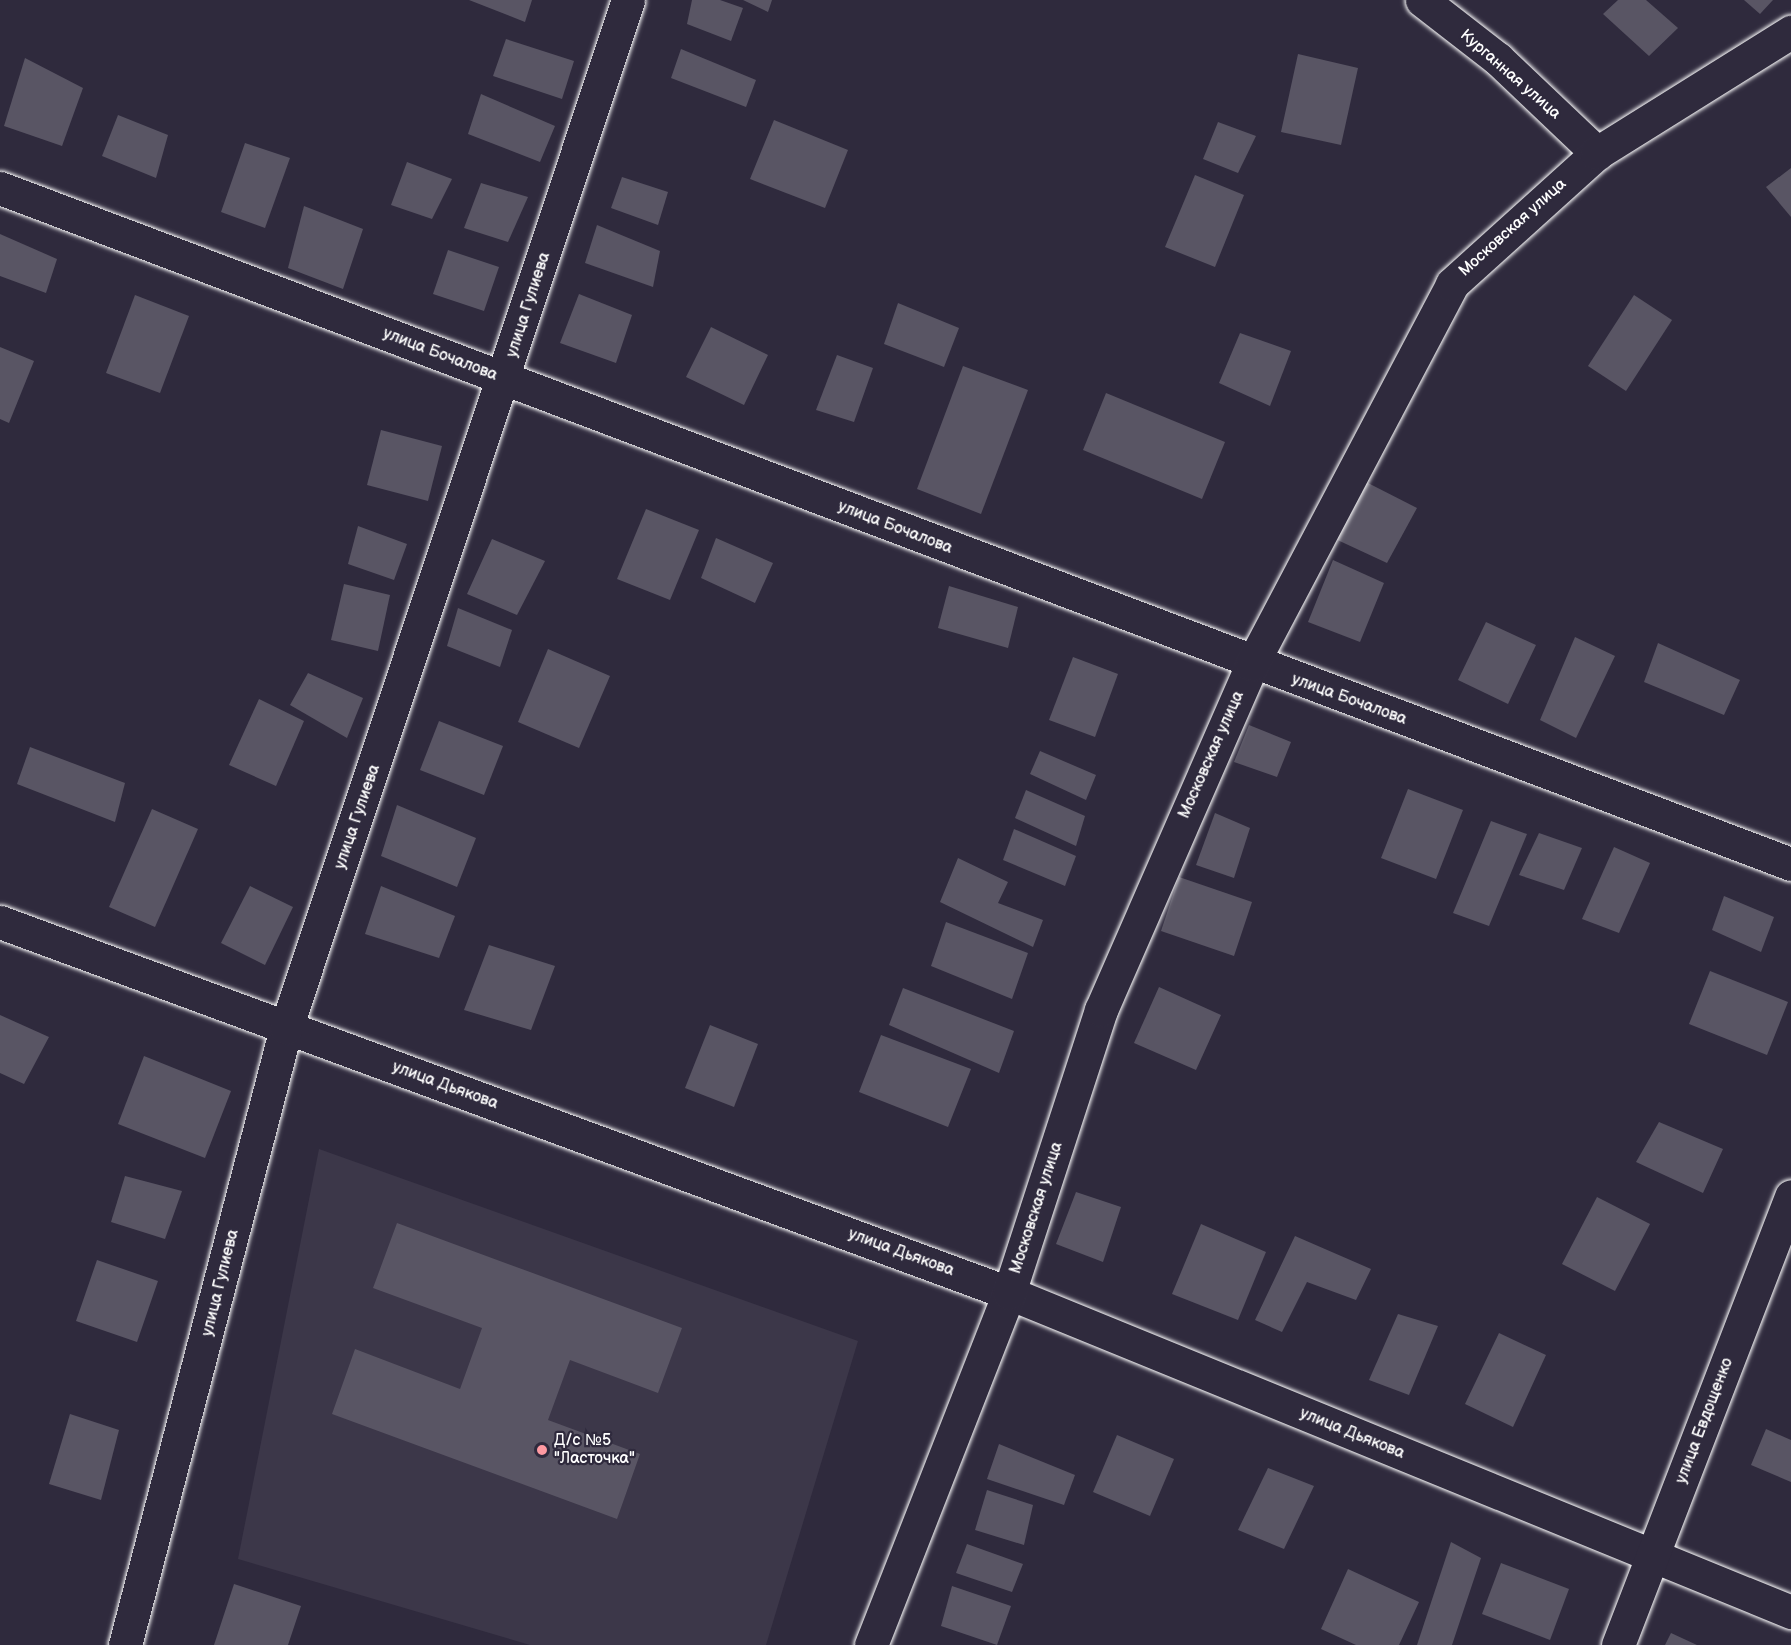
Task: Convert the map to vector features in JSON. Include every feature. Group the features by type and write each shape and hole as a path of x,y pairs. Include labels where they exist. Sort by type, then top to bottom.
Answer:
{"street":[{"name":"улица Гулиева","path":"125,1645 286,1028 505,380 628,0"},
{"name":"Курганная улица","path":"1422,0 1498,59 1597,153"},
{"name":"Московская улица","path":"871,1645 1009,1293 1101,1010 1252,664 1452,284 1597,153 1791,32"},
{"name":"улица Бочалова","path":"0,188 1252,664 1791,864"},
{"name":"улица Дьякова","path":"0,922 1009,1293 1653,1558 1791,1612"},
{"name":"улица Евдощенко","path":"1618,1645 1791,1196"}],"shaded area":[{"name":"Д/с №5 \"Ласточка\"","path":"319,1149 858,1341 766,1645 530,1645 238,1559"}],"building":[{"path":"469,0 532,0 525,22"},
{"path":"692,0 720,0 743,8 731,41 687,24"},
{"path":"743,0 772,0 768,12"},
{"path":"1618,0 1646,0 1678,28 1649,56 1603,14"},
{"path":"1744,0 1773,0 1760,14"},
{"path":"506,39 574,61 562,99 493,76"},
{"path":"681,49 756,80 746,107 671,78"},
{"path":"1298,54 1358,68 1341,145 1281,132"},
{"path":"25,58 83,88 62,146 4,126"},
{"path":"481,94 555,126 540,162 468,134"},
{"path":"118,115 168,135 156,178 102,156"},
{"path":"774,120 848,150 825,208 750,179"},
{"path":"1218,122 1256,136 1238,173 1203,159"},
{"path":"245,143 290,158 265,228 221,212"},
{"path":"407,162 452,179 432,219 391,205"},
{"path":"1791,168 1791,217 1766,187"},
{"path":"1195,175 1244,195 1215,267 1165,247"},
{"path":"622,177 668,192 658,225 611,208"},
{"path":"481,183 528,197 508,242 464,228"},
{"path":"304,206 363,229 343,289 288,268"},
{"path":"597,225 660,251 653,287 585,263"},
{"path":"0,234 57,259 46,293 0,276"},
{"path":"448,250 499,267 484,311 433,294"},
{"path":"579,294 632,315 616,363 560,343"},
{"path":"135,295 189,316 160,393 106,373"},
{"path":"1634,295 1672,320 1626,391 1588,366"},
{"path":"898,303 959,328 944,367 884,344"},
{"path":"711,327 768,355 744,405 686,377"},
{"path":"1240,333 1291,351 1270,406 1219,383"},
{"path":"0,347 34,361 9,423 0,419"},
{"path":"837,355 873,368 854,422 816,410"},
{"path":"963,366 1028,390 981,514 917,489"},
{"path":"1106,393 1225,442 1202,499 1083,450"},
{"path":"381,430 442,446 428,501 367,485"},
{"path":"1366,482 1417,508 1387,563 1331,537"},
{"path":"646,509 699,530 670,600 617,579"},
{"path":"358,526 407,544 394,580 348,564"},
{"path":"716,538 773,563 755,603 701,578"},
{"path":"492,539 545,561 517,615 467,594"},
{"path":"1333,560 1384,583 1360,642 1308,622"},
{"path":"344,584 390,595 378,651 331,640"},
{"path":"949,586 1018,607 1008,648 938,628"},
{"path":"458,608 512,630 500,667 447,646"},
{"path":"1486,622 1536,645 1508,704 1458,680"},
{"path":"1575,637 1615,656 1576,738 1540,720"},
{"path":"1658,643 1740,680 1724,715 1644,682"},
{"path":"548,649 610,676 579,748 518,722"},
{"path":"1073,657 1118,674 1095,737 1049,720"},
{"path":"308,673 363,698 347,738 290,705"},
{"path":"259,699 304,721 276,786 229,765"},
{"path":"439,721 503,746 484,795 420,770"},
{"path":"1249,725 1291,742 1277,777 1234,762"},
{"path":"30,747 125,783 115,822 17,784"},
{"path":"1040,751 1096,775 1086,800 1030,774"},
{"path":"1408,789 1463,810 1436,879 1381,858"},
{"path":"1026,790 1085,816 1076,846 1015,818"},
{"path":"397,805 476,838 457,887 381,856"},
{"path":"152,809 198,829 155,927 109,907"},
{"path":"1215,813 1250,828 1234,878 1196,865"},
{"path":"1491,821 1527,834 1489,926 1453,913"},
{"path":"1014,829 1076,856 1065,886 1003,860"},
{"path":"1539,833 1582,848 1564,890 1519,875"},
{"path":"1614,847 1650,863 1619,933 1582,919"},
{"path":"958,858 1008,882 998,903 1043,920 1033,947 940,902"},
{"path":"1179,877 1252,902 1234,956 1161,931"},
{"path":"250,886 293,907 265,965 221,943"},
{"path":"381,886 455,916 439,958 365,934"},
{"path":"1724,896 1774,917 1761,952 1712,930"},
{"path":"946,922 1028,953 1012,999 931,966"},
{"path":"489,945 555,966 531,1030 464,1010"},
{"path":"1710,971 1788,1002 1767,1055 1689,1024"},
{"path":"1159,987 1221,1015 1196,1070 1134,1043"},
{"path":"903,988 1014,1031 999,1073 889,1025"},
{"path":"0,1015 49,1037 24,1084 0,1073"},
{"path":"710,1025 758,1044 734,1107 685,1088"},
{"path":"881,1035 971,1069 948,1127 859,1092"},
{"path":"144,1056 231,1091 205,1158 118,1124"},
{"path":"1659,1122 1723,1149 1703,1193 1636,1162"},
{"path":"125,1176 182,1191 165,1239 111,1222"},
{"path":"1076,1192 1121,1207 1103,1262 1056,1244"},
{"path":"1597,1197 1650,1224 1615,1291 1562,1264"},
{"path":"397,1223 682,1328 658,1393 570,1360 548,1420 640,1454 617,1519 332,1414 355,1349 460,1389 482,1328 373,1288"},
{"path":"1201,1224 1266,1252 1238,1320 1172,1294"},
{"path":"1295,1236 1371,1269 1356,1300 1307,1282 1282,1332 1255,1320"},
{"path":"97,1260 158,1281 137,1342 76,1321"},
{"path":"1398,1314 1438,1326 1409,1395 1369,1380"},
{"path":"1499,1333 1546,1355 1513,1427 1465,1404"},
{"path":"70,1414 119,1430 101,1500 49,1484"},
{"path":"1766,1429 1791,1440 1791,1482 1751,1465"},
{"path":"1117,1435 1174,1459 1150,1516 1093,1492"},
{"path":"999,1444 1075,1475 1064,1505 987,1479"},
{"path":"1268,1468 1314,1486 1284,1549 1238,1530"},
{"path":"987,1490 1033,1505 1024,1545 975,1530"},
{"path":"1451,1542 1481,1558 1452,1645 1417,1645"},
{"path":"967,1544 1023,1564 1012,1592 956,1573"},
{"path":"1501,1563 1569,1589 1550,1640 1482,1614"},
{"path":"1348,1569 1419,1602 1399,1645 1356,1645 1321,1629"},
{"path":"234,1584 301,1606 288,1645 214,1645"},
{"path":"952,1586 1011,1606 997,1645 941,1626"},
{"path":"1671,1633 1697,1645 1665,1645"}],"place":[{"name":"Д/с №5 \"Ласточка\"","path":"542,1450"}]}
